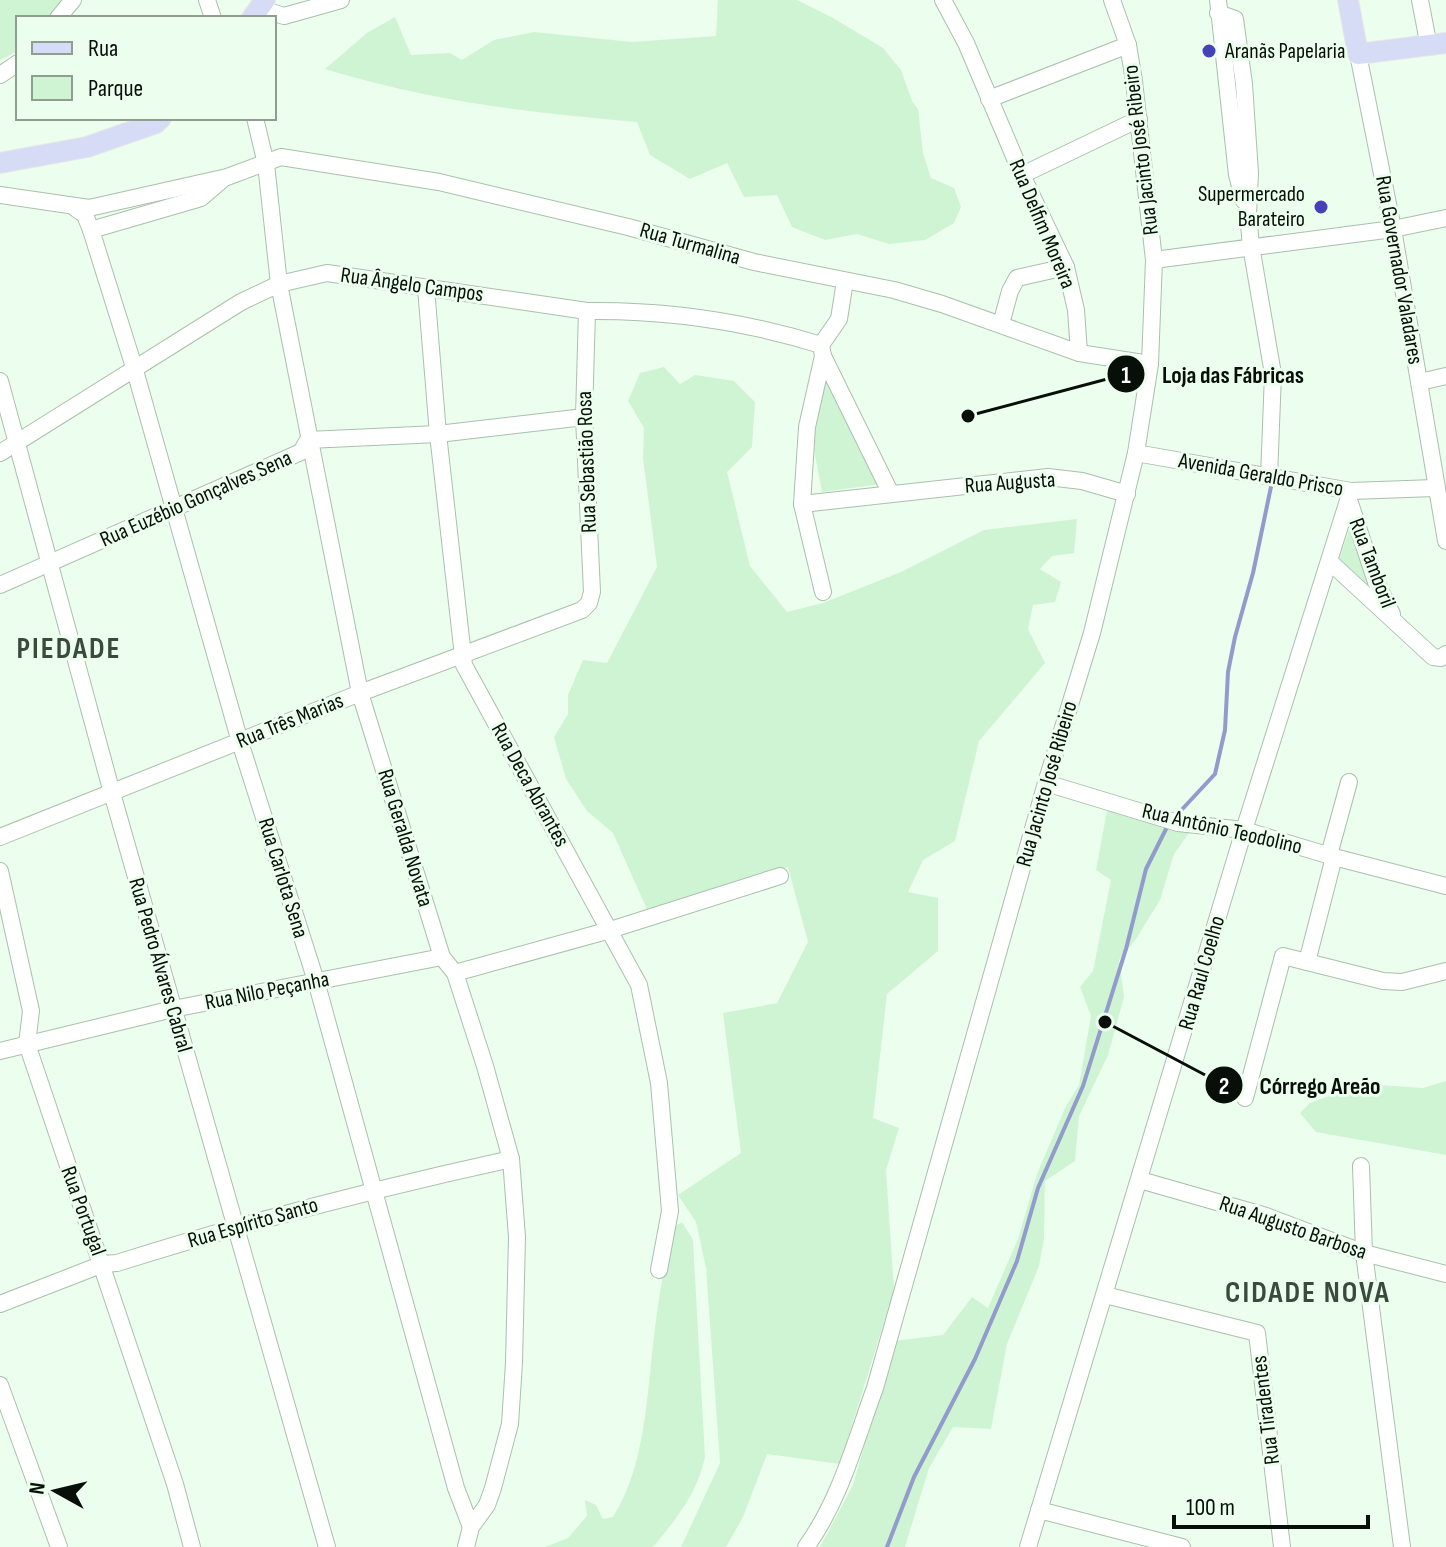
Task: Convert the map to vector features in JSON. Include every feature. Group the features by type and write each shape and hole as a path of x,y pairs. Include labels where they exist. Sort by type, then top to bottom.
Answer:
{"main road":[{"name":"Rua Governador Valadares","path":"1348,0 1358,54"},
{"path":"1358,54 1437,45"},
{"path":"0,163 87,147 157,120"}],"street":[{"path":"60,16 73,0"},
{"path":"263,9 284,16 341,0"},
{"name":"Rua Delfim Moreira","path":"943,0 966,43 1022,175 1066,267 1076,310 1079,353"},
{"name":"Rua Jacinto José Ribeiro","path":"806,1547 843,1477 875,1388 1046,783 1092,633 1136,453 1150,364 1154,260 1128,45 1112,0"},
{"path":"1420,0 1437,45"},
{"path":"1218,6 1235,19 1235,85 1250,173 1248,214 1251,246 1273,374 1269,477"},
{"path":"989,99 1128,45"},
{"name":"Rua Governador Valadares","path":"1358,54 1393,229 1446,541"},
{"path":"1022,175 1139,119"},
{"name":"Rua Geralda Novata","path":"255,120 266,164 279,284 360,693 442,957 455,973 511,1159 517,1237 510,1424 487,1505 471,1527 466,1547"},
{"name":"Rua Turmalina","path":"0,195 82,208 227,177 281,157 439,182 628,227 754,262 894,290 1079,353 1150,364"},
{"name":"Rua Turmalina","path":"91,230 201,198 227,177"},
{"path":"82,208 91,230"},
{"path":"1154,260 1393,229 1446,218"},
{"name":"Rua Carlota Sena","path":"91,230 134,367 240,742 316,981 456,1488 471,1527"},
{"path":"1001,324 1017,278 1066,267"},
{"name":"Rua Ângelo Campos","path":"0,453 241,302 279,284 327,273 587,311 643,312 715,319 765,328 822,350"},
{"path":"823,592 802,504 807,427 822,350 839,319 845,281"},
{"name":"Rua Deca Abrantes","path":"426,288 438,434 464,665 639,985 659,1083 670,1211 659,1270"},
{"name":"Rua Sebastião Rosa","path":"582,610 589,603 592,592 584,417 587,311"},
{"path":"822,350 891,494"},
{"path":"1420,382 1446,376"},
{"name":"Rua Pedro Álvares Cabral","path":"0,381 112,793 327,1547"},
{"name":"Rua Euzébio Gonçalves Sena","path":"0,585 301,452 308,440 438,434 584,417"},
{"name":"Avenida Geraldo Prisco","path":"1136,453 1269,477 1350,497 1435,488"},
{"name":"Rua Augusta","path":"802,504 1048,477 1082,481 1127,494"},
{"name":"Rua Raul Coelho","path":"1028,1547 1244,830 1350,497"},
{"name":"Rua Tamboril","path":"1350,497 1376,582 1396,623"},
{"name":"Rua Tamboril","path":"1330,562 1433,657 1441,658 1446,654"},
{"name":"Rua Três Marias","path":"0,837 462,653 582,610"},
{"path":"1307,962 1349,782"},
{"name":"Rua Antônio Teodolino","path":"1046,783 1170,820 1244,830 1446,886"},
{"name":"Rua Portugal","path":"0,871 31,1011 27,1044 63,1156 103,1264 175,1484 192,1547"},
{"path":"455,973 610,930 780,876"},
{"path":"1245,1098 1283,956 1383,981 1402,982 1446,971"},
{"name":"Rua Nilo Peçanha","path":"0,1051 173,1009 442,957"},
{"name":"Rua Espírito Santo","path":"0,1304 103,1264 117,1263 236,1225 372,1189 511,1159"},
{"path":"1361,1166 1364,1253 1402,1547"},
{"name":"Rua Augusto Barbosa","path":"1140,1180 1266,1216 1364,1253 1446,1274"},
{"name":"Rua Tiradentes","path":"1105,1295 1257,1333 1282,1547"},
{"path":"0,1385 59,1547"},
{"path":"1039,1510 1182,1547"}],"green space":[{"path":"0,0 63,0 49,16 16,16 16,52 0,60"},
{"path":"718,0 797,0 883,48 901,70 918,109 923,153 931,178 954,188 961,207 954,223 925,240 889,244 857,234 825,240 792,227 777,195 744,197 727,163 690,179 650,155 637,122 442,98 325,69 367,33 395,17 411,55 450,53 462,60 494,40 534,32 632,42 716,36"},
{"path":"664,367 680,384 695,375 734,381 755,402 752,447 727,472 750,566 787,612 823,603 901,572 984,530 1077,519 1074,553 1052,556 1040,569 1061,582 1055,602 1033,605 1028,629 1045,663 979,741 955,841 923,860 908,892 938,898 938,951 887,994 873,1118 899,1128 886,1170 894,1290 840,1464 767,1454 743,1517 726,1547 681,1547 720,1463 706,1268 696,1222 678,1195 741,1153 723,1013 777,1003 808,942 788,867 649,914 613,833 587,811 566,779 554,737 568,714 568,695 583,660 607,663 657,567 643,458 644,428 628,401 640,373"},
{"path":"825,370 881,484 822,492 813,444"},
{"path":"1351,524 1383,604 1338,563"},
{"path":"1108,805 1192,829 1174,854 1160,900 1119,960 1124,997 1108,1055 1079,1116 1075,1161 1045,1181 1044,1238 1039,1266 1007,1344 991,1429 953,1427 929,1468 905,1547 820,1547 853,1485 894,1341 943,1335 972,1297 988,1308 1018,1239 1037,1174 1065,1108 1079,1085 1091,1016 1080,987 1093,971 1111,880 1096,870"},
{"path":"1446,1081 1446,1155 1316,1132 1300,1113 1310,1103 1340,1092 1379,1085 1423,1088"},
{"path":"682,1222 693,1240 705,1457 697,1483 678,1516 653,1547 545,1547 568,1538 587,1516 585,1500 596,1505 603,1519 613,1517 625,1495 640,1447 672,1228"}],"waterway":[{"path":"1174,818 1215,774 1225,730 1228,672 1272,482"},
{"path":"887,1547 914,1477 975,1359 1017,1261 1038,1188 1083,1086 1126,949 1146,869 1168,825"}],"place":[{"name":"Aranãs Papelaria","path":"1209,51"},
{"name":"Supermercado Barateiro","path":"1321,207"},
{"name":"Loja das Fábricas","path":"968,416"},
{"name":"Córrego Areão","path":"1105,1022"}],"district":[{"name":"PIEDADE","path":"69,649"},
{"name":"CIDADE NOVA","path":"1308,1293"}]}
